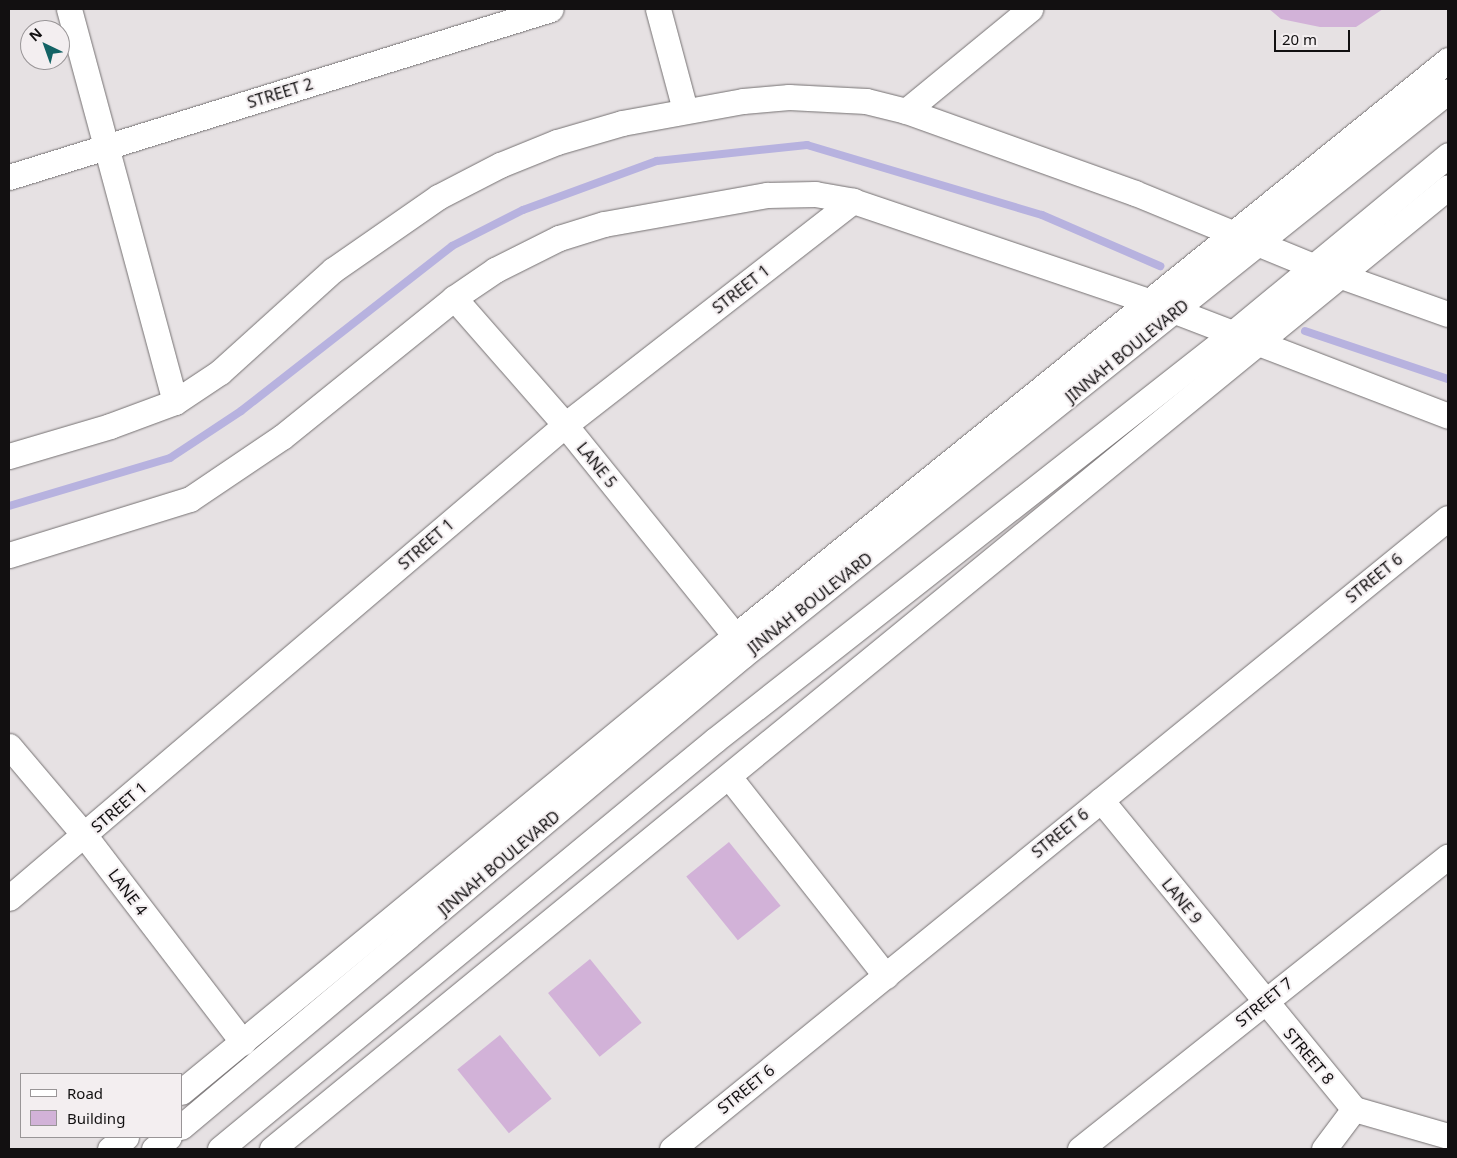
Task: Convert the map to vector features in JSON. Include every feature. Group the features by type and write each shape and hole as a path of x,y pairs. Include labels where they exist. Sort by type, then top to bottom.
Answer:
{"street":[{"path":"69,9 175,402"},
{"name":"STREET 2","path":"9,178 551,9"},
{"path":"658,9 685,110"},
{"path":"906,111 1030,9"},
{"path":"182,1091 243,1042 520,830 736,636 1230,234 1448,60"},
{"name":"JINNAH BOULEVARD","path":"182,1125 520,830 1176,312 1448,91"},
{"path":"9,456 110,426 175,402 220,372 333,270 438,197 500,165 557,142 685,110 790,97 866,101 906,111 1135,193 1230,234 1448,314"},
{"path":"220,1149 723,734 1232,334 1448,155"},
{"path":"272,1149 730,778 1256,343 1448,187"},
{"path":"9,556 154,514 190,499 282,437 454,298 496,270 559,238 604,224 767,195 815,194 853,201 1150,301 1448,416"},
{"name":"STREET 1","path":"9,898 85,836 565,425 853,201"},
{"name":"LANE 5","path":"454,298 565,425 736,636"},
{"name":"STREET 6","path":"672,1149 1448,518"},
{"name":"LANE 4","path":"9,746 85,836 243,1042"},
{"path":"730,778 886,976"},
{"name":"LANE 9","path":"1101,800 1264,1002"},
{"name":"STREET 7","path":"1080,1149 1448,856"},
{"path":"556,873 578,900"},
{"name":"STREET 8","path":"1264,1002 1354,1109"},
{"path":"1324,1149 1354,1109 1448,1136"},
{"path":"110,1149 125,1138"},
{"path":"154,1149 168,1138"}],"building":[{"path":"1269,9 1383,9 1356,27 1320,27 1281,19"},
{"path":"729,842 781,906 738,940 686,877"},
{"path":"590,959 642,1023 600,1057 548,993"},
{"path":"500,1035 552,1099 509,1133 457,1070"}],"waterway":[{"path":"9,506 170,458 241,411 452,246 523,210 657,161 807,145 1042,215 1160,266"},
{"path":"1305,331 1448,379"}]}
